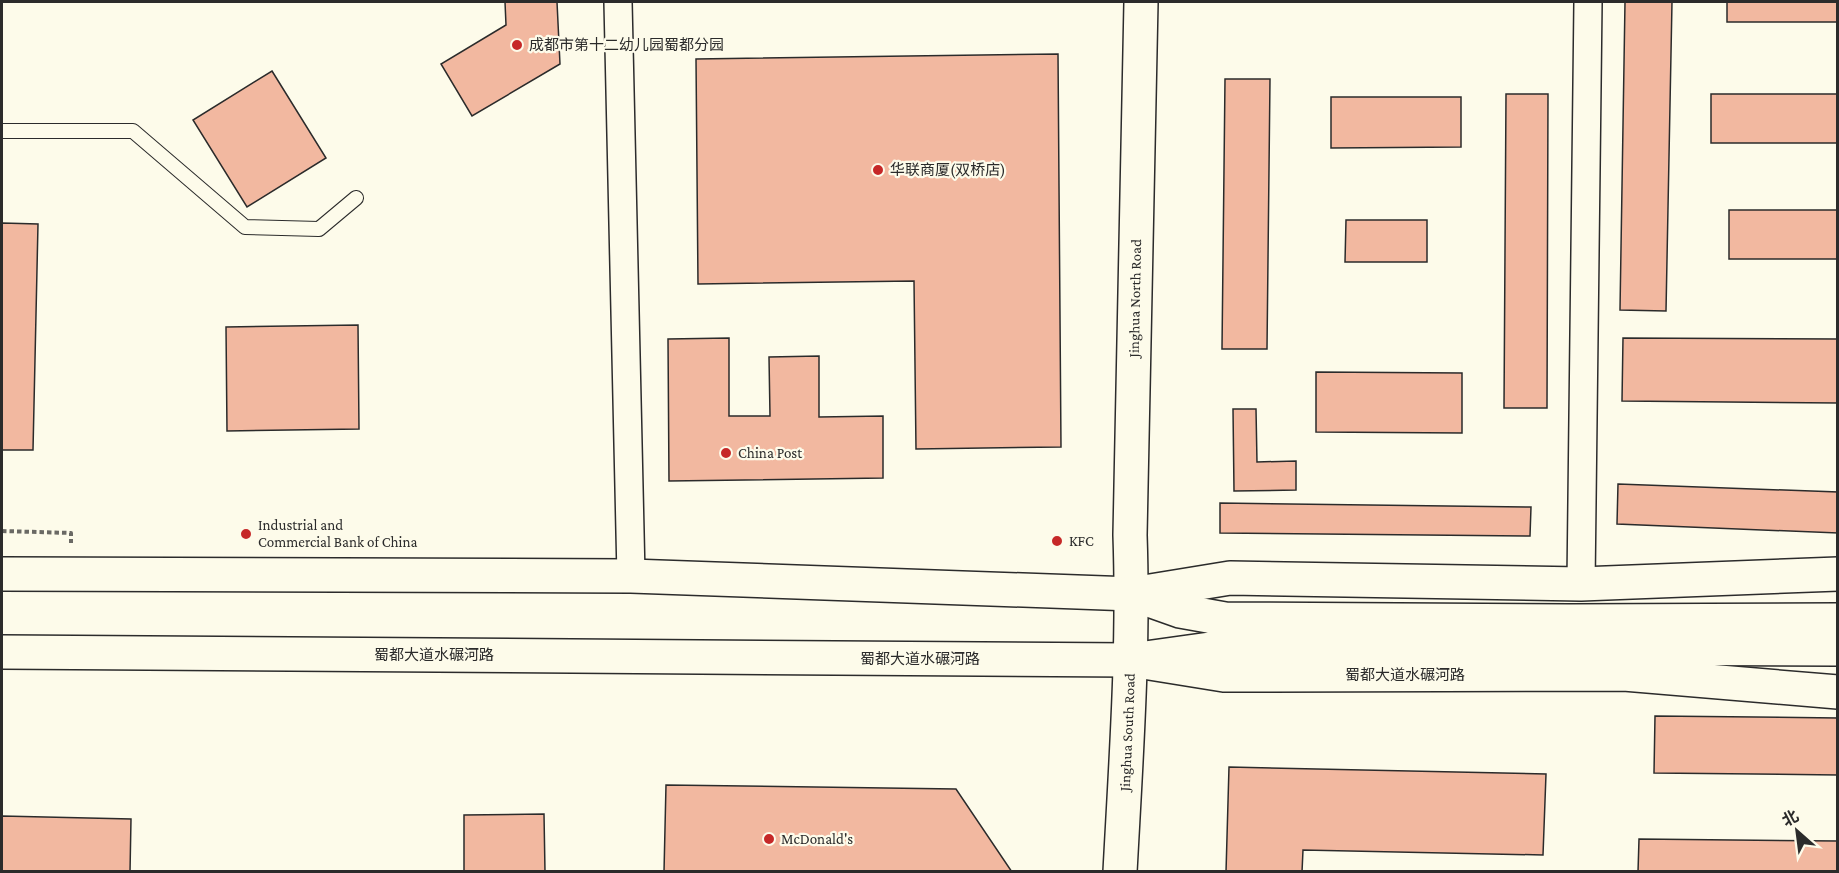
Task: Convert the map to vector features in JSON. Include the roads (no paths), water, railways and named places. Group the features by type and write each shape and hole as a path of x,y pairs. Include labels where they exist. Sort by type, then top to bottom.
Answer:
{"main road":[{"name":"Jinghua North Road","path":"1132,594 1130,535 1141,2"},
{"path":"2,574 631,576 1132,594 1230,578 1581,584 1838,574"},
{"path":"1132,594 1180,611 1225,619 1838,620"},
{"name":"Jinghua South Road","path":"1120,872 1131,660 1132,594"},
{"path":"1569,621 1838,602"},
{"path":"1131,660 1224,647 1838,649"},
{"path":"1631,648 1838,668"},
{"name":"蜀都大道水碾河路","path":"2,652 1131,660 1224,675 1624,674 1838,692"}],"street":[{"path":"618,2 631,576"},
{"path":"1581,584 1588,2"}],"lane":[{"path":"2,131 133,131 245,226 319,229 356,198"}],"place":[{"name":"成都市第十二幼儿园蜀都分园","path":"517,45"},
{"name":"华联商厦(双桥店)","path":"878,170"},
{"name":"China Post","path":"726,453"},
{"name":"Industrial and Commercial Bank of China","path":"246,534"},
{"name":"KFC","path":"1057,541"},
{"name":"McDonald's","path":"769,839"}]}
